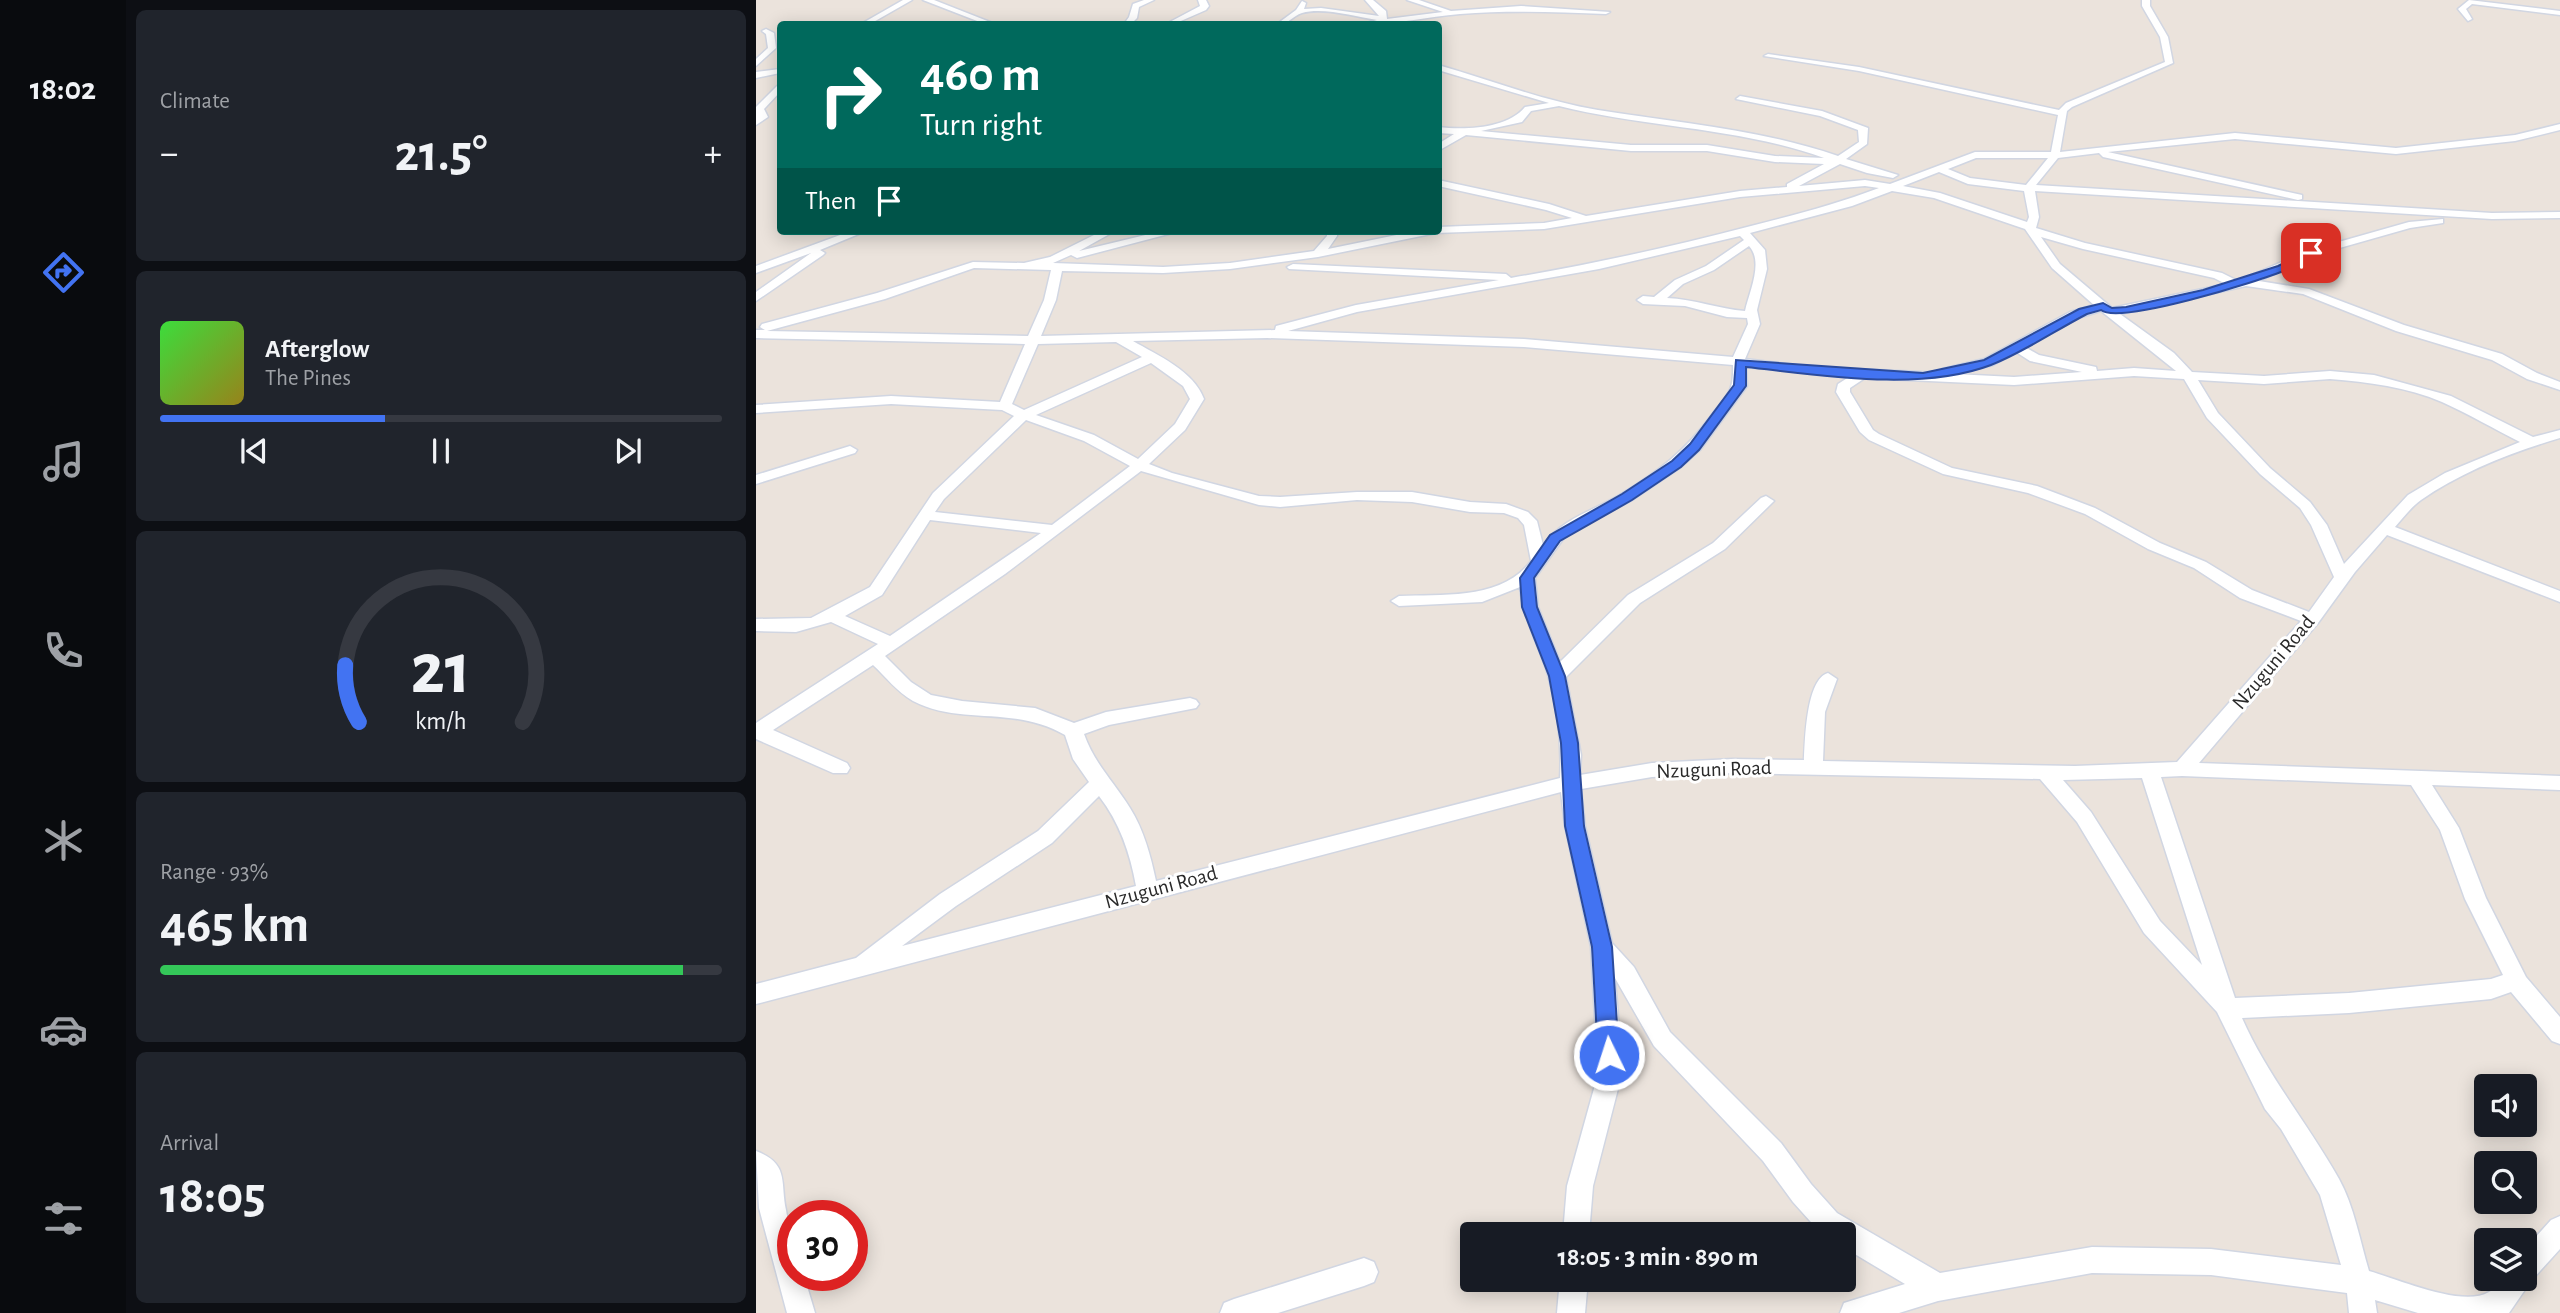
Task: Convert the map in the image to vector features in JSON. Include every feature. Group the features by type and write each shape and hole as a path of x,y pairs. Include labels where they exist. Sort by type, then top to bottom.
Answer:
{"street":[{"path":"871,21 908,0"},
{"path":"927,0 983,21"},
{"path":"1130,21 1136,6 1150,0"},
{"path":"1175,21 1203,8 1205,6 1202,0"},
{"path":"1285,21 1299,10 1305,0"},
{"path":"1369,0 1387,20"},
{"path":"1411,0 1430,8 1458,12"},
{"path":"1430,8 1454,0"},
{"path":"1492,11 1527,0"},
{"path":"1768,56 1859,69 1976,92 2027,106 2065,109 2169,63 2164,37 2146,6 2146,0"},
{"path":"2468,19 2462,9 2470,2 2560,13"},
{"path":"1382,21 1458,12 1544,8 1606,12"},
{"path":"1299,10 1321,10 1391,21"},
{"path":"756,64 772,48 764,35"},
{"path":"1442,68 1515,92 1595,112 1729,130 1786,143 1877,172 1907,175 1926,173"},
{"path":"757,73 777,71"},
{"path":"777,91 759,109 759,118 777,115"},
{"path":"1740,99 1822,114 1861,126 1865,132 1864,141 1839,160 1786,189"},
{"path":"756,104 777,101"},
{"path":"1442,146 1465,132 1519,120 1528,110 1565,103"},
{"path":"2030,228 2034,217 2029,188 2055,155 2065,109"},
{"path":"1267,334 1356,309 1599,266 1747,236 1848,204 1975,155 2055,155 2235,136 2404,150 2515,138 2560,127"},
{"path":"1442,130 1632,148 1707,148 1775,159 1839,160"},
{"path":"2089,150 2291,195 2370,208"},
{"path":"1938,168 1968,181 2029,188 2492,216 2560,215"},
{"path":"1442,230 1511,229 1589,220 1726,196 1786,189 1865,183 1895,187 1936,195 2083,246 2218,275 2239,284 2305,291 2400,328 2497,357 2540,380 2560,386"},
{"path":"1442,184 1549,207 1589,220"},
{"path":"1923,377 1987,362 2074,315 2191,296 2239,284 2282,268 2311,253 2409,225 2492,216"},
{"path":"2030,228 2056,266 2169,356 2189,376 2212,415 2265,471 2311,513 2342,577"},
{"path":"1055,264 1103,235"},
{"path":"1055,264 1160,235"},
{"path":"1318,254 1332,235"},
{"path":"756,332 881,296 974,265 1055,264 1163,270 1230,266 1318,254 1412,235"},
{"path":"756,271 840,236"},
{"path":"756,297 840,236"},
{"path":"1747,236 1710,268 1679,282 1649,301 1685,302 1727,313 1751,315"},
{"path":"1399,601 1469,599 1489,595 1527,578 1561,533 1627,497 1676,464 1695,447 1740,386 1740,355 1754,324 1751,315 1761,269 1761,254 1747,236"},
{"path":"1005,406 1050,300 1055,264"},
{"path":"1230,266 1330,268 1526,279"},
{"path":"756,332 1031,340 1267,334 1524,343 1619,353 1692,356 1862,374 2014,381 2101,373 2151,372 2264,380 2330,375 2390,381 2446,399 2532,442"},
{"path":"757,732 875,657 1141,466 1191,415 1198,398 1195,390 1153,358 1119,339"},
{"path":"2015,346 2035,358 2101,373"},
{"path":"756,625 796,626 832,616 876,591 938,496 1002,438 1023,415 1126,367 1153,358"},
{"path":"1862,374 1843,387 1843,392 1867,432 1874,438 1948,471 2032,489 2090,511 2154,546 2200,565 2246,594 2312,619"},
{"path":"756,409 891,400 1005,406 1089,438 1141,466 1198,485 1271,501 1357,496 1412,497 1471,507 1506,509 1523,515 1532,524 1538,560"},
{"name":"Nzuguni Road","path":"756,994 1570,782 1689,767 2045,772 2182,769 2312,619 2342,577 2413,498 2450,476 2532,442 2559,435"},
{"path":"756,480 850,450"},
{"path":"1557,676 1634,599 1719,546 1766,500"},
{"path":"924,514 1053,530"},
{"path":"2385,529 2560,597"},
{"path":"1527,578 1530,607 1557,676 1572,755 1570,782 1574,826 1602,947 1609,1055 1607,1085 1584,1165 1577,1222"},
{"path":"832,616 892,644"},
{"path":"875,657 922,698 950,705 1018,709 1073,731 1106,719 1190,704"},
{"path":"1814,768 1816,712 1828,679"},
{"path":"1073,731 1083,759 1123,813 1141,858 1147,891"},
{"path":"757,732 840,768"},
{"path":"2182,769 2552,782 2560,794"},
{"path":"2149,770 2232,1023 2274,1101 2290,1121 2331,1189 2360,1281 2363,1313"},
{"path":"2045,772 2084,817 2152,927 2228,1008 2349,1003 2491,989 2515,981"},
{"path":"2416,777 2449,828 2476,898 2514,973 2515,981 2560,1034"},
{"path":"856,968 948,900 1045,837 1100,783"},
{"path":"1602,947 1626,974 1661,1039 1695,1070 1772,1152 1828,1222 1878,1254 1938,1287"},
{"path":"756,1163 772,1181 772,1208 801,1313"},
{"path":"2537,1256 2560,1229"},
{"path":"1854,1313 1938,1287 2092,1260 2211,1262 2360,1281 2449,1309 2475,1310 2499,1303 2508,1291"},
{"path":"1234,1313 1364,1272"},
{"path":"1572,1313 1573,1292"}],"route":[{"path":"1609,1055 1602,947 1574,826 1570,782 1572,755 1557,676 1530,607 1527,589 1527,578 1555,538 1627,497 1676,464 1695,447 1740,386 1740,363 1811,371 1923,377 1997,358 2050,327 2083,312 2103,306 2110,312 2126,310 2206,293 2244,283 2311,253"}]}
